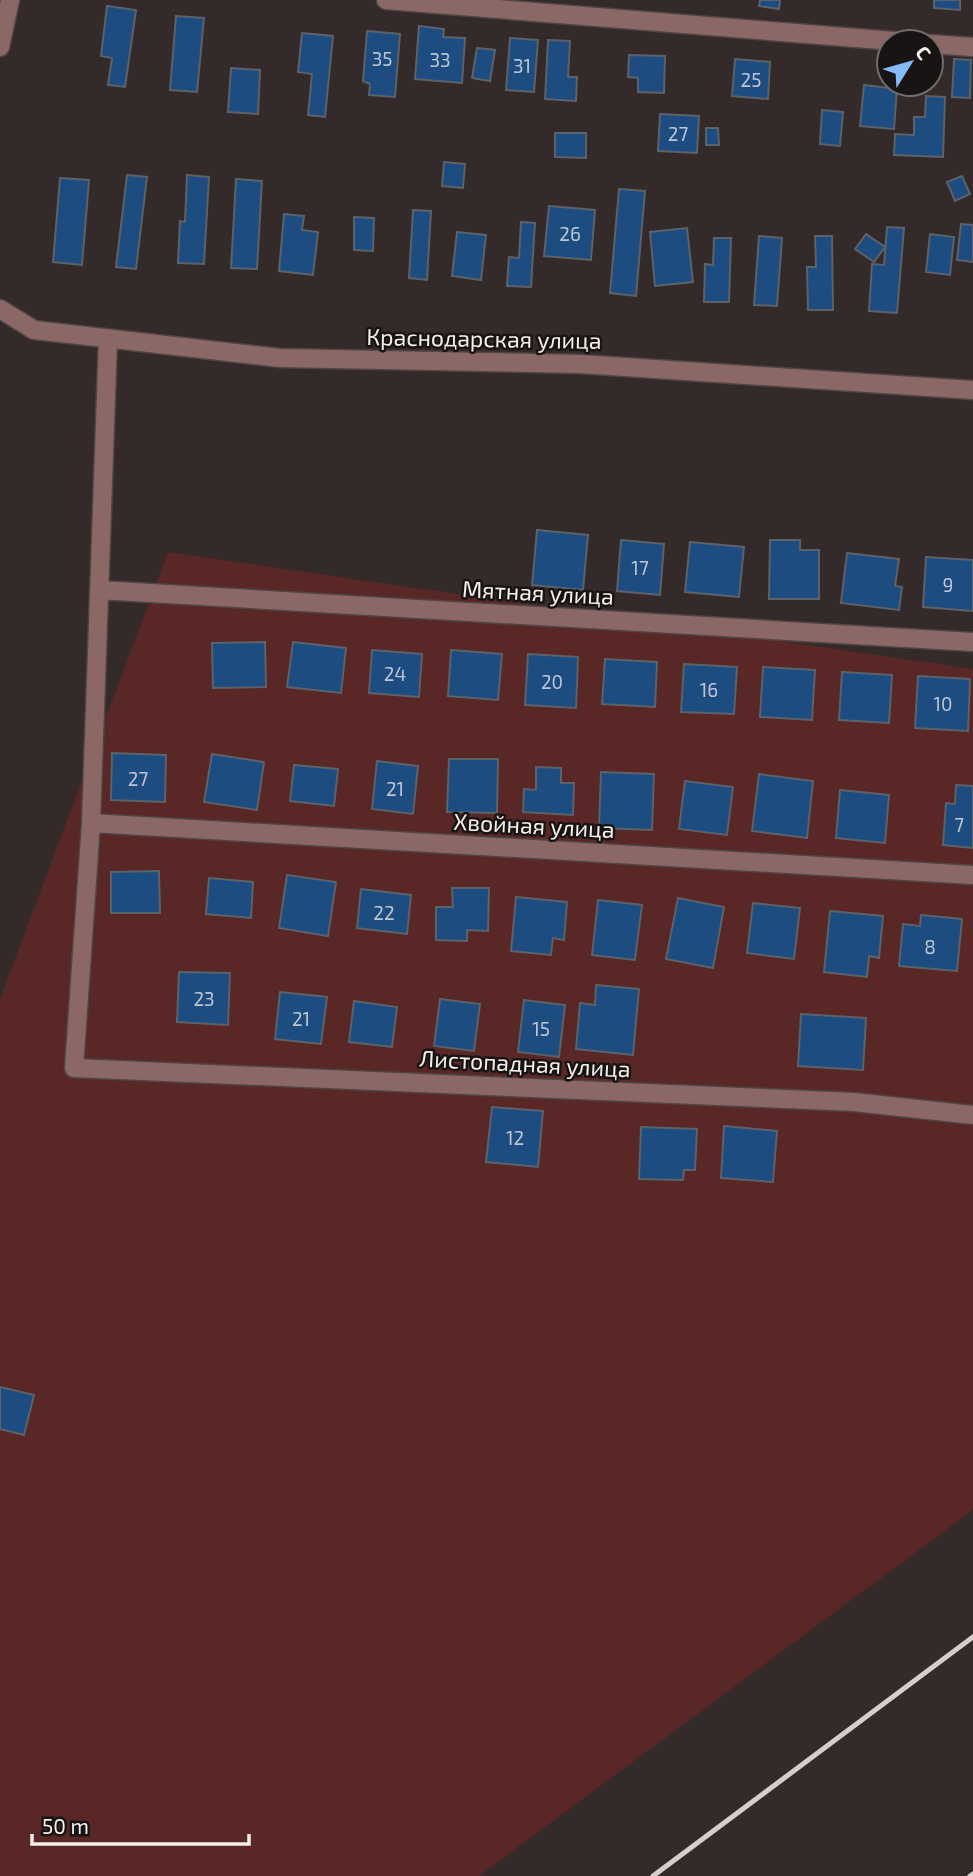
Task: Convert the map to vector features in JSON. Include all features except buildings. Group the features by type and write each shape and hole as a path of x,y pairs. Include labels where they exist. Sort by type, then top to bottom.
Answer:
{"street":[{"path":"0,47 10,0"},
{"path":"386,0 875,39"},
{"path":"945,45 973,47"},
{"name":"Краснодарская улица","path":"0,309 34,330 280,358 580,364 973,390"},
{"path":"91,823 108,339"},
{"name":"Мятная улица","path":"100,590 973,642"},
{"name":"Хвойная улица","path":"91,823 973,875"},
{"name":"Листопадная улица","path":"91,823 74,1068 854,1102 973,1115"}],"shaded area":[{"path":"168,552 973,669 973,1510 479,1876 0,1876 0,999"}],"railway":[{"path":"653,1876 973,1637"}]}
